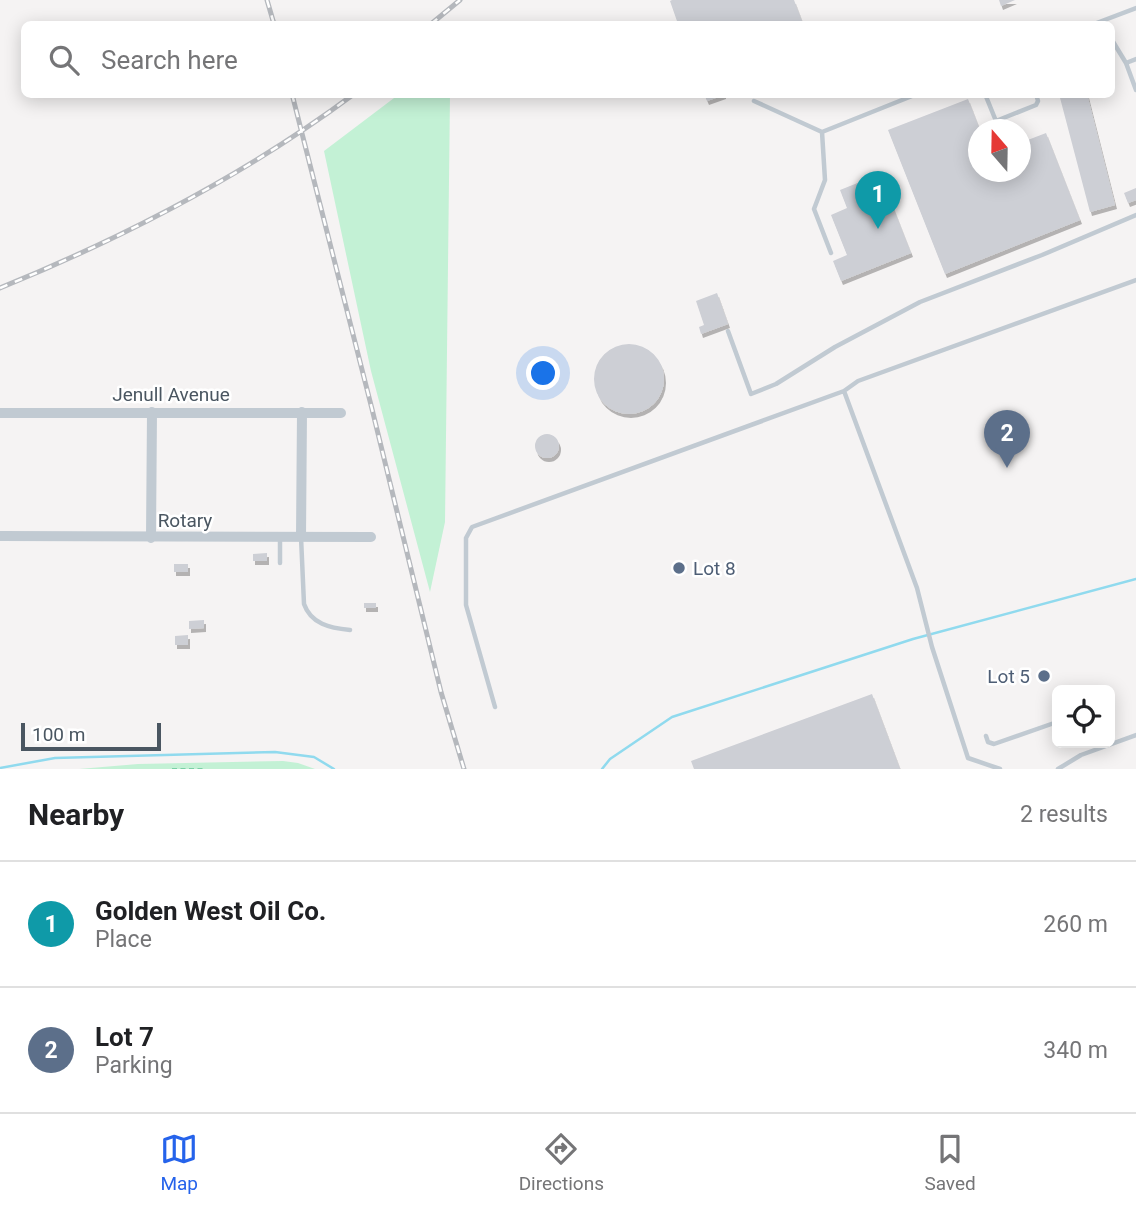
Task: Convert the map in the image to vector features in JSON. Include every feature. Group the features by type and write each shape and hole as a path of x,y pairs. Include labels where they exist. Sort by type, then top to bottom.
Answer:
{"street":[{"path":"151,538 152,412"},
{"path":"301,537 302,412"},
{"name":"Jenull Avenue","path":"0,413 341,413"},
{"name":"Rotary","path":"0,536 151,538 165,542 280,537 371,537"}],"lane":[{"path":"1107,21 1136,8"},
{"path":"1115,46 1126,63 1136,90"},
{"path":"1126,63 1136,60"},
{"path":"754,101 822,132 907,98"},
{"path":"987,98 996,121 1036,105 1037,98"},
{"path":"822,132 825,180 814,209 831,253"},
{"path":"728,331 751,394 776,384 835,347 920,302 1136,215"},
{"path":"495,707 466,605 466,538 472,527 844,391 858,382 1136,280"},
{"path":"844,391 917,588 932,647 968,758 1000,769"},
{"path":"280,537 280,563"},
{"path":"301,537 304,604 307,613 317,622 332,628 350,630"},
{"path":"986,736 988,741 994,744 1052,724"},
{"path":"1058,769 1081,755 1136,735"}],"path":[{"path":"172,769 203,769"}],"green space":[{"path":"394,98 450,98 445,522 430,592 371,371 324,151"},
{"path":"283,761 315,769 79,769 138,764"}],"building":[{"path":"794,0 802,21 677,21 670,1"},
{"path":"999,0 1015,0 1001,6"},
{"path":"1060,98 1088,98 1115,205 1090,212"},
{"path":"968,99 976,119 968,119 968,182 1031,182 1031,139 1046,133 1080,220 945,274 888,130"},
{"path":"880,174 911,253 841,281 833,261 847,255 831,215 847,208 840,190"},
{"path":"1136,188 1136,200 1128,203 1124,193"},
{"path":"717,293 728,324 701,334 699,327 704,325 696,301"},
{"path":"636,344 649,350 658,359 662,365 662,393 654,404 643,412 622,414 604,404 596,393 594,372 604,354 615,346"},
{"path":"547,434 555,438 559,446 555,454 547,458 539,454 535,446 539,438"},
{"path":"267,553 267,561 253,561 253,554"},
{"path":"174,564 188,564 188,572 174,572"},
{"path":"364,603 376,603 376,608 364,608"},
{"path":"204,620 204,628 189,629 189,621"},
{"path":"188,635 188,645 175,645 175,636"},
{"path":"872,694 900,769 694,769 691,761"}],"waterway":[{"path":"602,769 610,759 672,717 913,639 1136,579"},
{"path":"0,768 55,758 275,752 314,757 334,769"}],"railway":[{"path":"267,0 273,21"},
{"path":"435,21 460,0"},
{"path":"293,98 441,692 464,769"},
{"path":"0,288 93,248 183,202 313,124 349,98"}],"place":[{"name":"Golden West Oil Co.","path":"878,229"},
{"name":"Lot 7","path":"1007,468"},
{"name":"Lot 8","path":"679,568"},
{"name":"Lot 5","path":"1044,676"}]}
